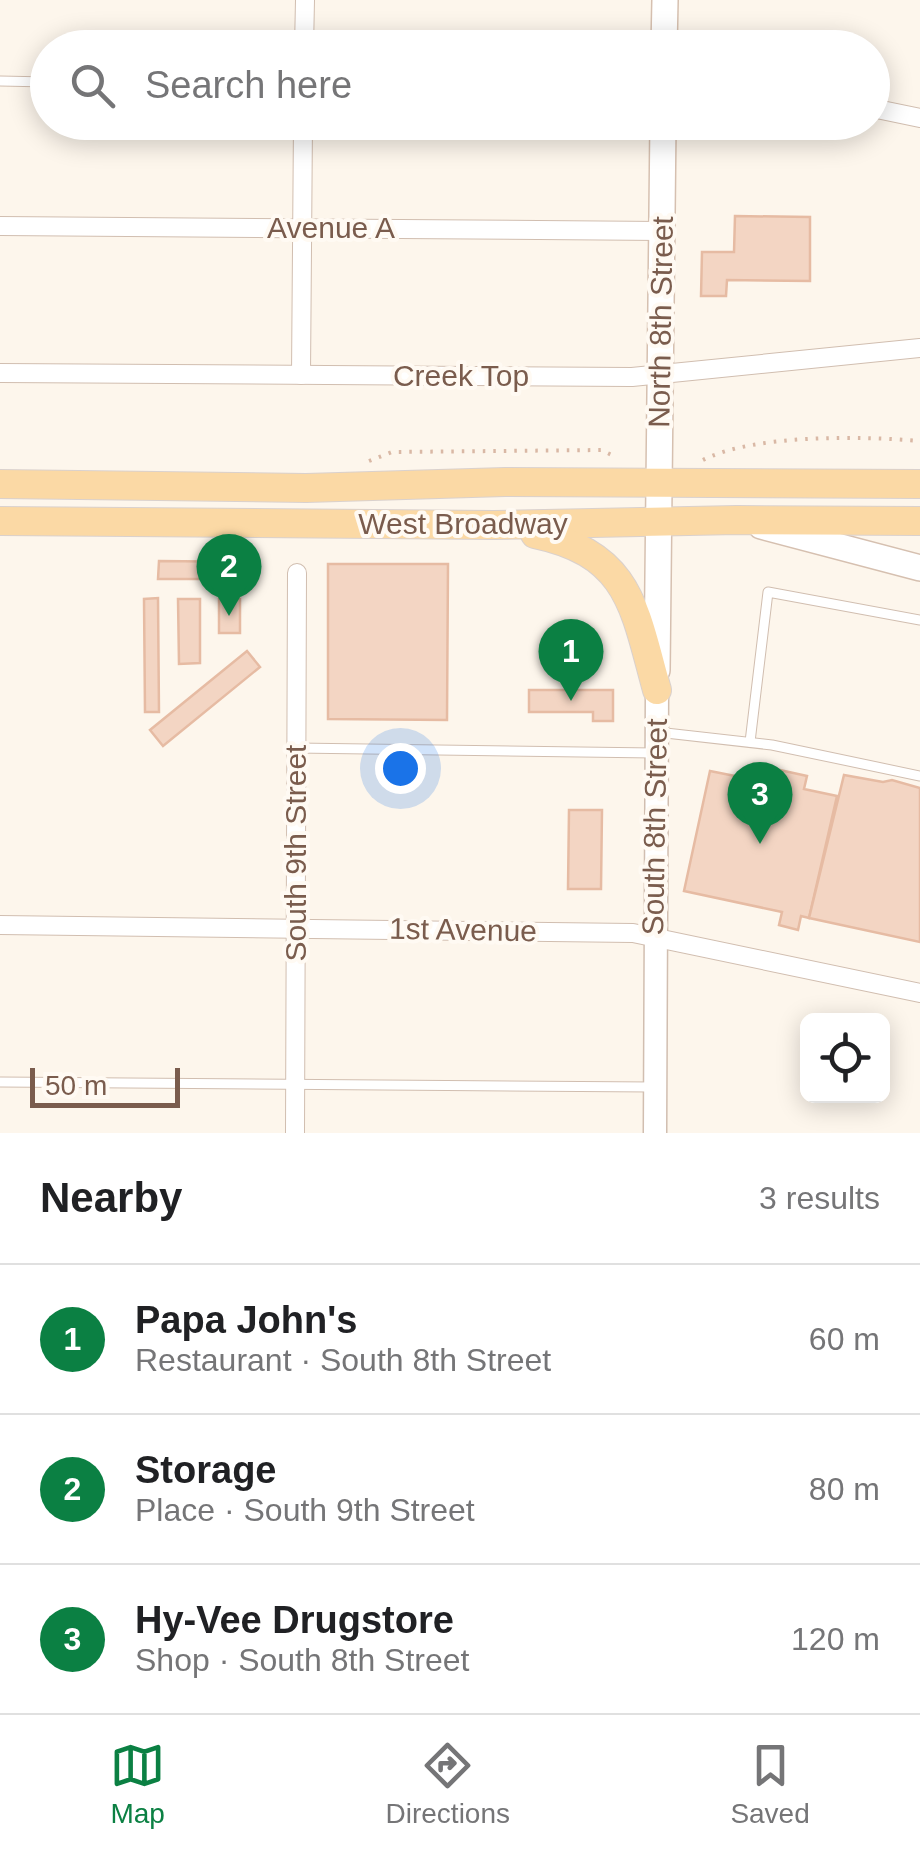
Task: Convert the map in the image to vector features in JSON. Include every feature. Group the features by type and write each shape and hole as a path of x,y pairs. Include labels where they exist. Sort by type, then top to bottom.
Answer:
{"main road":[{"path":"664,0 664,30"},
{"name":"North 8th Street","path":"658,520 663,140"},
{"name":"West Broadway","path":"0,484 334,488 505,482 920,484"},
{"name":"South 8th Street","path":"658,520 658,690"},
{"path":"737,520 920,521"},
{"name":"West Broadway","path":"0,521 494,526 737,520 920,568"},
{"path":"494,526 562,540 603,562 626,591 658,690"}],"street":[{"path":"304,0 304,30"},
{"path":"890,112 920,118"},
{"path":"301,375 303,140"},
{"name":"Avenue A","path":"0,226 662,231"},
{"name":"Creek Top","path":"0,373 660,375 920,348"},
{"name":"South 9th Street","path":"296,1133 298,574"},
{"name":"South 8th Street","path":"654,1133 658,690"},
{"name":"1st Avenue","path":"0,925 573,931 654,936 920,993"}],"lane":[{"path":"0,81 30,82"},
{"path":"750,742 768,592 920,617"},
{"path":"296,748 750,742 920,776"},
{"path":"0,1082 654,1087"}],"building":[{"path":"735,216 810,217 810,281 727,280 726,296 701,296 702,252 734,252"},
{"path":"159,561 256,562 256,579 158,579"},
{"path":"328,564 448,564 447,720 328,719"},
{"path":"158,598 159,712 145,712 144,599"},
{"path":"178,599 200,599 200,663 179,664"},
{"path":"219,599 240,599 240,633 219,633"},
{"path":"247,651 260,667 163,746 150,730"},
{"path":"529,690 613,690 613,721 593,721 593,712 529,712"},
{"path":"753,764 807,776 804,789 837,796 809,918 801,916 798,930 779,925 782,912 684,891 710,771 750,779"},
{"path":"844,775 892,780 920,788 920,942 809,918"},
{"path":"569,810 602,810 601,889 568,889"}],"place":[{"name":"Storage","path":"229,616"},
{"name":"Papa John's","path":"571,701"},
{"name":"Hy-Vee Drugstore","path":"760,844"}]}
